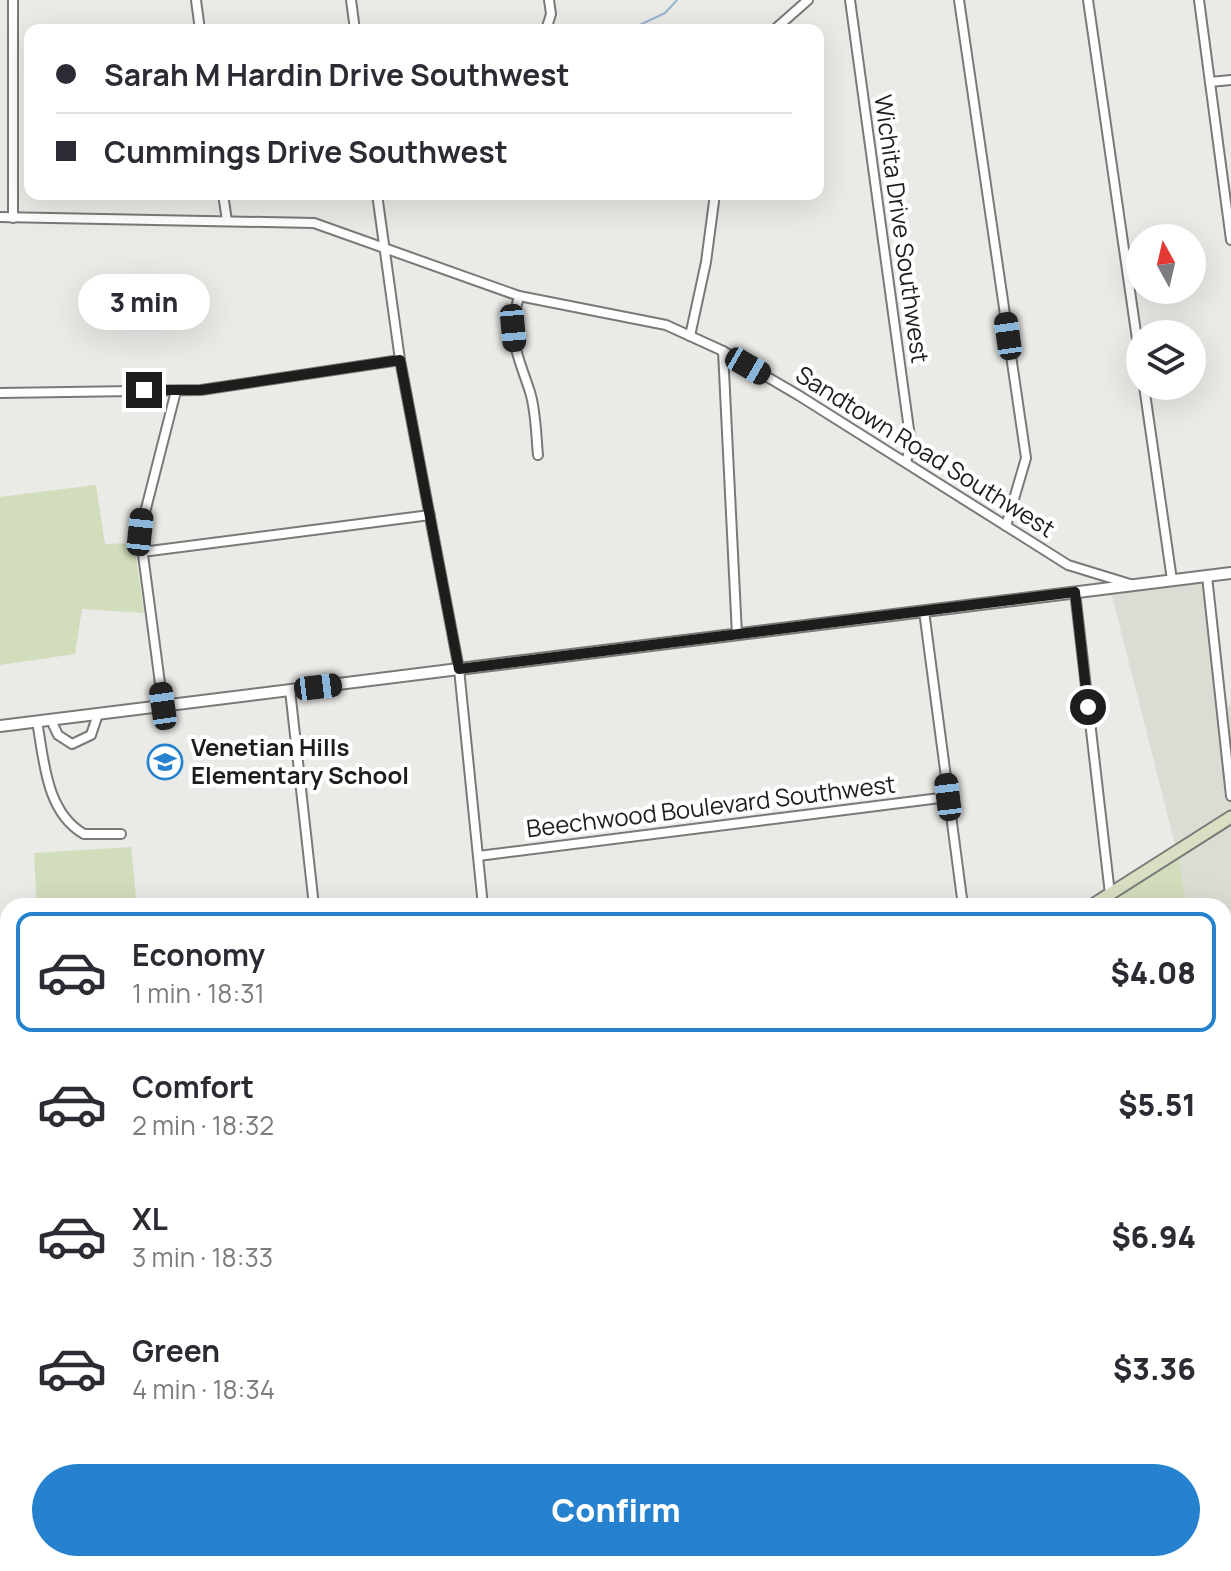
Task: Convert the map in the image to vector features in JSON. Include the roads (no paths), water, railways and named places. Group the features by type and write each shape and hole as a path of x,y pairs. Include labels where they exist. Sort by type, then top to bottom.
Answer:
{"main road":[{"path":"1104,898 1231,817"}],"street":[{"path":"13,0 13,218"},
{"path":"196,0 199,24"},
{"path":"351,0 354,24"},
{"path":"548,24 551,14 549,0"},
{"path":"781,24 808,0"},
{"name":"Wichita Drive Southwest","path":"850,0 911,444 906,462"},
{"path":"959,0 1026,458 1006,526"},
{"path":"1088,0 1134,320"},
{"path":"1199,0 1231,240"},
{"path":"1210,82 1231,80"},
{"path":"224,200 227,221"},
{"path":"378,200 400,360 459,669 482,898"},
{"path":"690,336 706,262 714,200"},
{"name":"Sandtown Road Southwest","path":"0,217 314,223 519,296 645,319 723,351 1068,565 1134,585"},
{"path":"519,296 513,318 515,354 531,395 538,455"},
{"path":"723,351 737,635"},
{"path":"0,393 176,391 400,360"},
{"path":"163,706 142,552 142,513 173,412 176,391"},
{"path":"1146,400 1172,580"},
{"path":"142,552 430,515"},
{"path":"0,726 1231,573"},
{"path":"1207,576 1231,796"},
{"path":"1075,592 1110,894"},
{"path":"924,611 962,898"},
{"path":"290,690 313,898"},
{"path":"51,720 58,735 72,744 91,735 98,714"},
{"path":"37,721 52,795 60,813 84,834 121,834"},
{"name":"Beechwood Boulevard Southwest","path":"478,856 948,797"}],"waterway":[{"path":"642,24 665,13 677,0"}],"place":[{"name":"Venetian Hills Elementary School","path":"165,762"}]}
